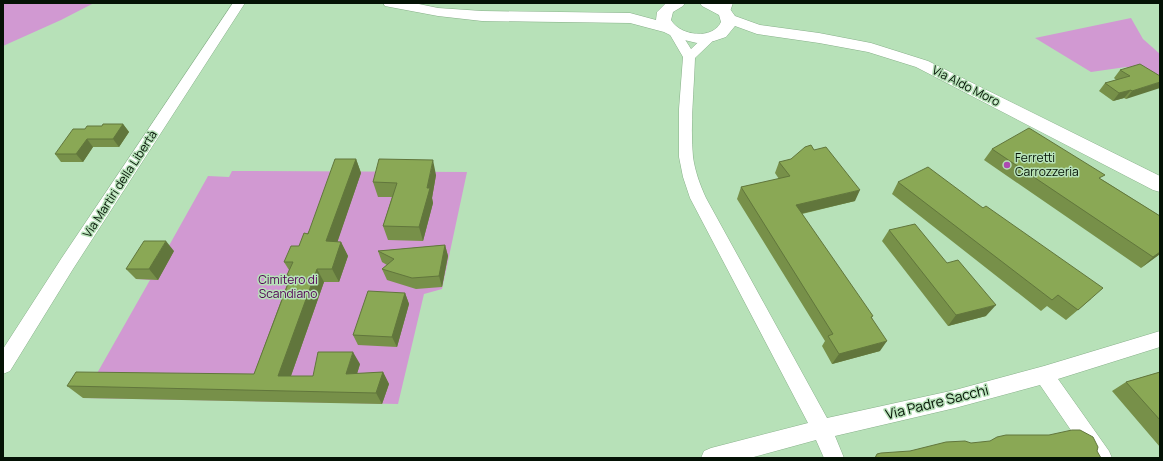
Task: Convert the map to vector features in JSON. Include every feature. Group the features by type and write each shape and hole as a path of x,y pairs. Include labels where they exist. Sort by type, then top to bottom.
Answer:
{"main road":[{"path":"390,3 438,12 482,16 630,18 665,11"},
{"path":"672,30 662,18 665,11 669,7 678,3"},
{"name":"Via Aldo Moro","path":"707,3 727,11 757,29"},
{"path":"715,36 726,29 729,22 727,11"},
{"name":"Via Aldo Moro","path":"630,18 692,37 715,36 757,29 819,38 871,48 922,64 1160,185"}],"street":[{"name":"Via Martiri della Libertà","path":"3,365 67,264 239,3"},
{"path":"672,30 683,45 689,57 686,109 686,157 690,177 698,198 822,429 834,458"},
{"path":"689,57 715,36"},
{"name":"Via Padre Sacchi","path":"711,458 822,429 941,403 1044,375 1160,339"},
{"path":"1044,375 1102,458"}],"green space":[{"path":"3,3 94,3 61,20 3,46"},
{"path":"1131,18 1143,39 1160,54 1160,83 1126,67 1091,72 1035,38"},
{"name":"Cimitero di Scandiano","path":"232,171 467,172 442,289 424,294 398,404 83,398 150,280 136,279 166,251 208,176 229,177"}],"building":[{"path":"1140,64 1160,76 1160,82 1132,91 1119,93 1105,83 1130,76 1120,70"},
{"path":"103,124 123,124 113,139 87,139 76,154 55,154 73,129 85,129 87,126 102,126"},
{"path":"1029,128 1105,175 1099,178 1160,216 1160,252 1153,257 992,149"},
{"path":"811,145 814,150 826,147 860,190 796,205 873,316 871,317 887,341 839,354 828,336 833,334 741,187 790,176 779,162 791,159 805,147"},
{"path":"335,159 356,159 326,241 341,242 332,269 317,269 278,376 313,376 318,352 353,352 346,374 383,372 376,393 67,386 76,372 254,374 291,276 287,275 293,262 284,262 291,246 299,246 304,233 308,234"},
{"path":"379,159 433,160 427,188 430,188 419,227 383,226 397,183 373,182"},
{"path":"928,167 983,208 986,206 1103,288 1078,310 1058,295 1052,300 898,182"},
{"path":"915,224 947,263 958,260 996,305 956,315 889,230"},
{"path":"144,241 166,241 149,269 126,269"},
{"path":"445,245 439,276 412,278 382,269 394,259 378,251"},
{"path":"368,291 405,293 392,337 353,335"},
{"path":"1160,372 1160,420 1126,382"},
{"path":"1072,430 1080,430 1093,437 1098,447 1097,451 1101,458 875,458 877,454 881,453 910,451 946,442 965,441 971,443 990,441 997,437 1006,435 1049,435"}],"place":[{"name":"Ferretti Carrozzeria","path":"1007,165"}]}
